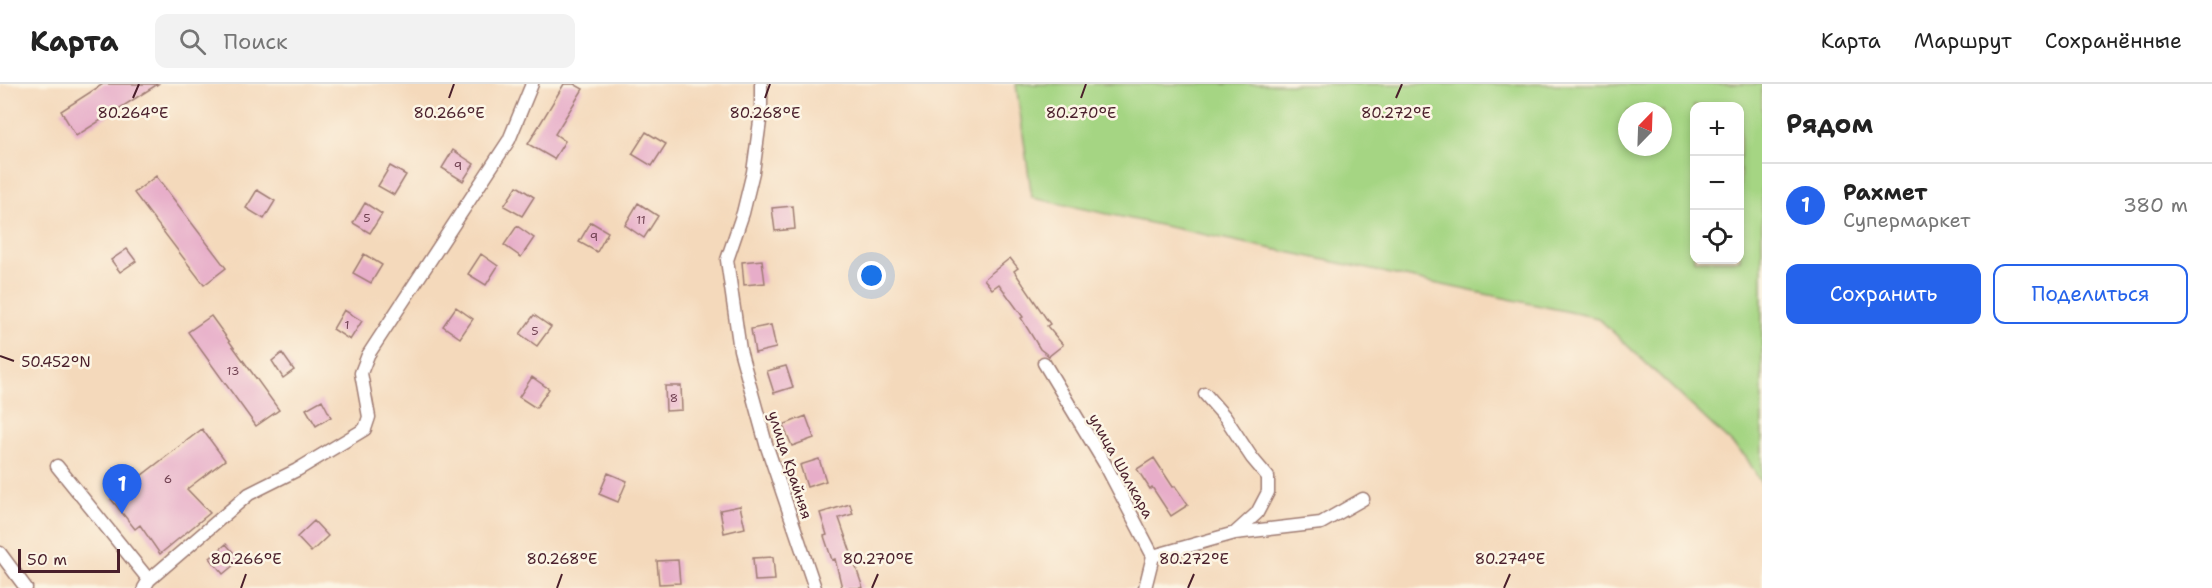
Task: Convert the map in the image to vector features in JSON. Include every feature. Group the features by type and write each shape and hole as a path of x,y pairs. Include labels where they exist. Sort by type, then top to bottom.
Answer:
{"street":[{"path":"57,466 147,584 249,494 297,470 364,429 369,417 361,373 368,355 509,140 532,84"},
{"name":"улица Крайняя","path":"761,84 761,114 753,172 743,213 727,260 740,350 766,444 815,588"},
{"name":"улица Шалкара","path":"1044,363 1105,464 1153,556"},
{"path":"1205,394 1225,417 1268,477 1268,492 1257,513 1235,532"},
{"path":"1145,588 1153,556 1235,532 1321,523 1363,499"},
{"path":"0,553 26,588"}],"green space":[{"path":"1016,84 1762,84 1762,485 1746,457 1598,318 1032,198"}],"building":[{"path":"103,84 158,84 76,136 61,111"},
{"path":"564,84 574,84 583,89 555,134 565,141 554,159 528,144"},
{"path":"646,132 666,144 652,166 632,154"},
{"path":"453,150 474,164 463,181 442,168"},
{"path":"390,166 406,175 394,195 378,186"},
{"path":"156,176 226,268 204,285 134,193"},
{"path":"517,186 534,197 522,216 504,206"},
{"path":"257,190 275,201 264,219 246,208"},
{"path":"365,203 382,214 370,233 353,223"},
{"path":"638,203 658,216 644,238 625,225"},
{"path":"793,206 795,229 775,231 772,208"},
{"path":"591,222 608,232 597,252 579,242"},
{"path":"517,226 534,238 521,257 504,245"},
{"path":"127,249 136,261 120,272 111,260"},
{"path":"364,254 382,265 371,283 353,273"},
{"path":"481,254 498,266 486,285 468,274"},
{"path":"1010,258 1018,268 1014,271 1050,324 1047,326 1063,345 1049,356 1040,349 1021,318 1023,317 999,284 992,289 984,279"},
{"path":"762,260 765,283 744,285 742,262"},
{"path":"456,307 473,319 460,338 443,326"},
{"path":"344,310 362,321 350,340 333,329"},
{"path":"534,315 551,327 537,346 520,334"},
{"path":"211,316 279,410 256,426 188,332"},
{"path":"771,325 776,348 755,353 751,329"},
{"path":"282,353 294,370 283,378 272,361"},
{"path":"786,366 793,387 774,393 767,371"},
{"path":"532,377 549,389 536,408 519,397"},
{"path":"665,386 681,386 682,410 666,411"},
{"path":"322,400 331,417 316,426 306,409"},
{"path":"806,416 814,438 792,446 783,425"},
{"path":"202,429 225,460 187,489 210,513 160,554 140,525 135,529 111,499"},
{"path":"1154,458 1188,505 1171,516 1137,469"},
{"path":"819,459 826,481 807,487 800,465"},
{"path":"608,473 627,481 618,502 599,494"},
{"path":"850,504 853,514 839,518 863,588 842,588 835,559 832,560 824,536 827,535 820,513"},
{"path":"740,506 745,528 724,533 720,510"},
{"path":"314,521 328,536 311,552 297,537"},
{"path":"226,544 240,560 223,574 210,558"},
{"path":"773,557 775,580 755,581 753,558"},
{"path":"678,560 680,583 659,584 657,561"}],"place":[{"name":"Рахмет","path":"122,514"}]}
